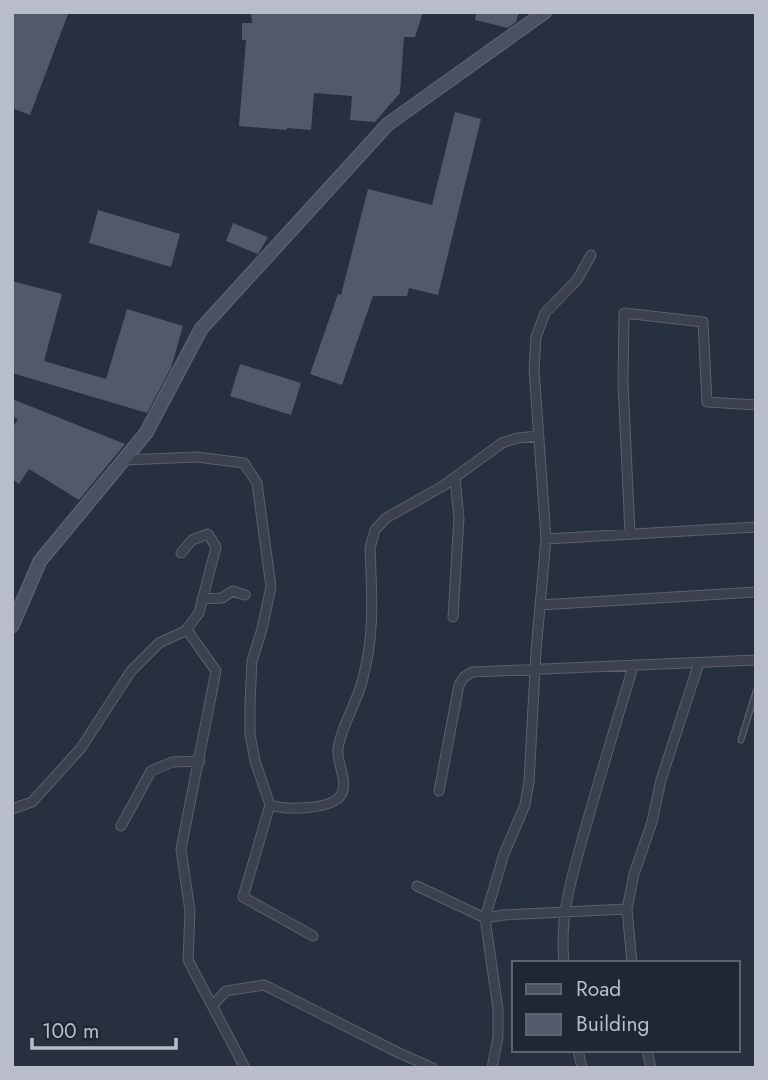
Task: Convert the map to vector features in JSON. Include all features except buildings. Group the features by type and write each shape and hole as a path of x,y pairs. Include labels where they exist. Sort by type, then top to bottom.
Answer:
{"street":[{"path":"12,626 40,561 146,433 201,329 388,124 545,12"},
{"path":"492,1068 498,1037 498,1009 485,918 504,854 525,805 532,751 535,670 546,539 534,369 536,337 545,313 577,280 591,255"},
{"path":"630,533 623,383 624,313 703,322 707,402 756,405"},
{"path":"270,805 291,810 333,802 342,793 344,784 338,764 338,749 362,683 372,635 372,536 386,518 455,478 502,443 517,438 539,436"},
{"path":"124,460 197,457 244,463 257,482 271,587 252,661 250,734 255,761 270,805 243,897 313,936"},
{"path":"453,617 459,517 455,478"},
{"path":"546,539 756,527"},
{"path":"12,809 32,802 81,748 131,671 159,643 186,630 200,613 216,547 208,534 192,540 181,553"},
{"path":"202,599 222,598 233,591 245,596"},
{"path":"540,606 756,592"},
{"path":"186,630 216,671 181,849 190,911 188,960 245,1068"},
{"path":"439,791 461,680 472,672 756,660"},
{"path":"632,961 627,909 634,874 699,663"},
{"path":"564,961 564,912 633,667"},
{"path":"121,826 151,771 172,762 200,761"},
{"path":"417,886 485,918 627,909"},
{"path":"213,1005 226,992 264,985 433,1068"}],"lane":[{"path":"741,740 756,691"}]}
